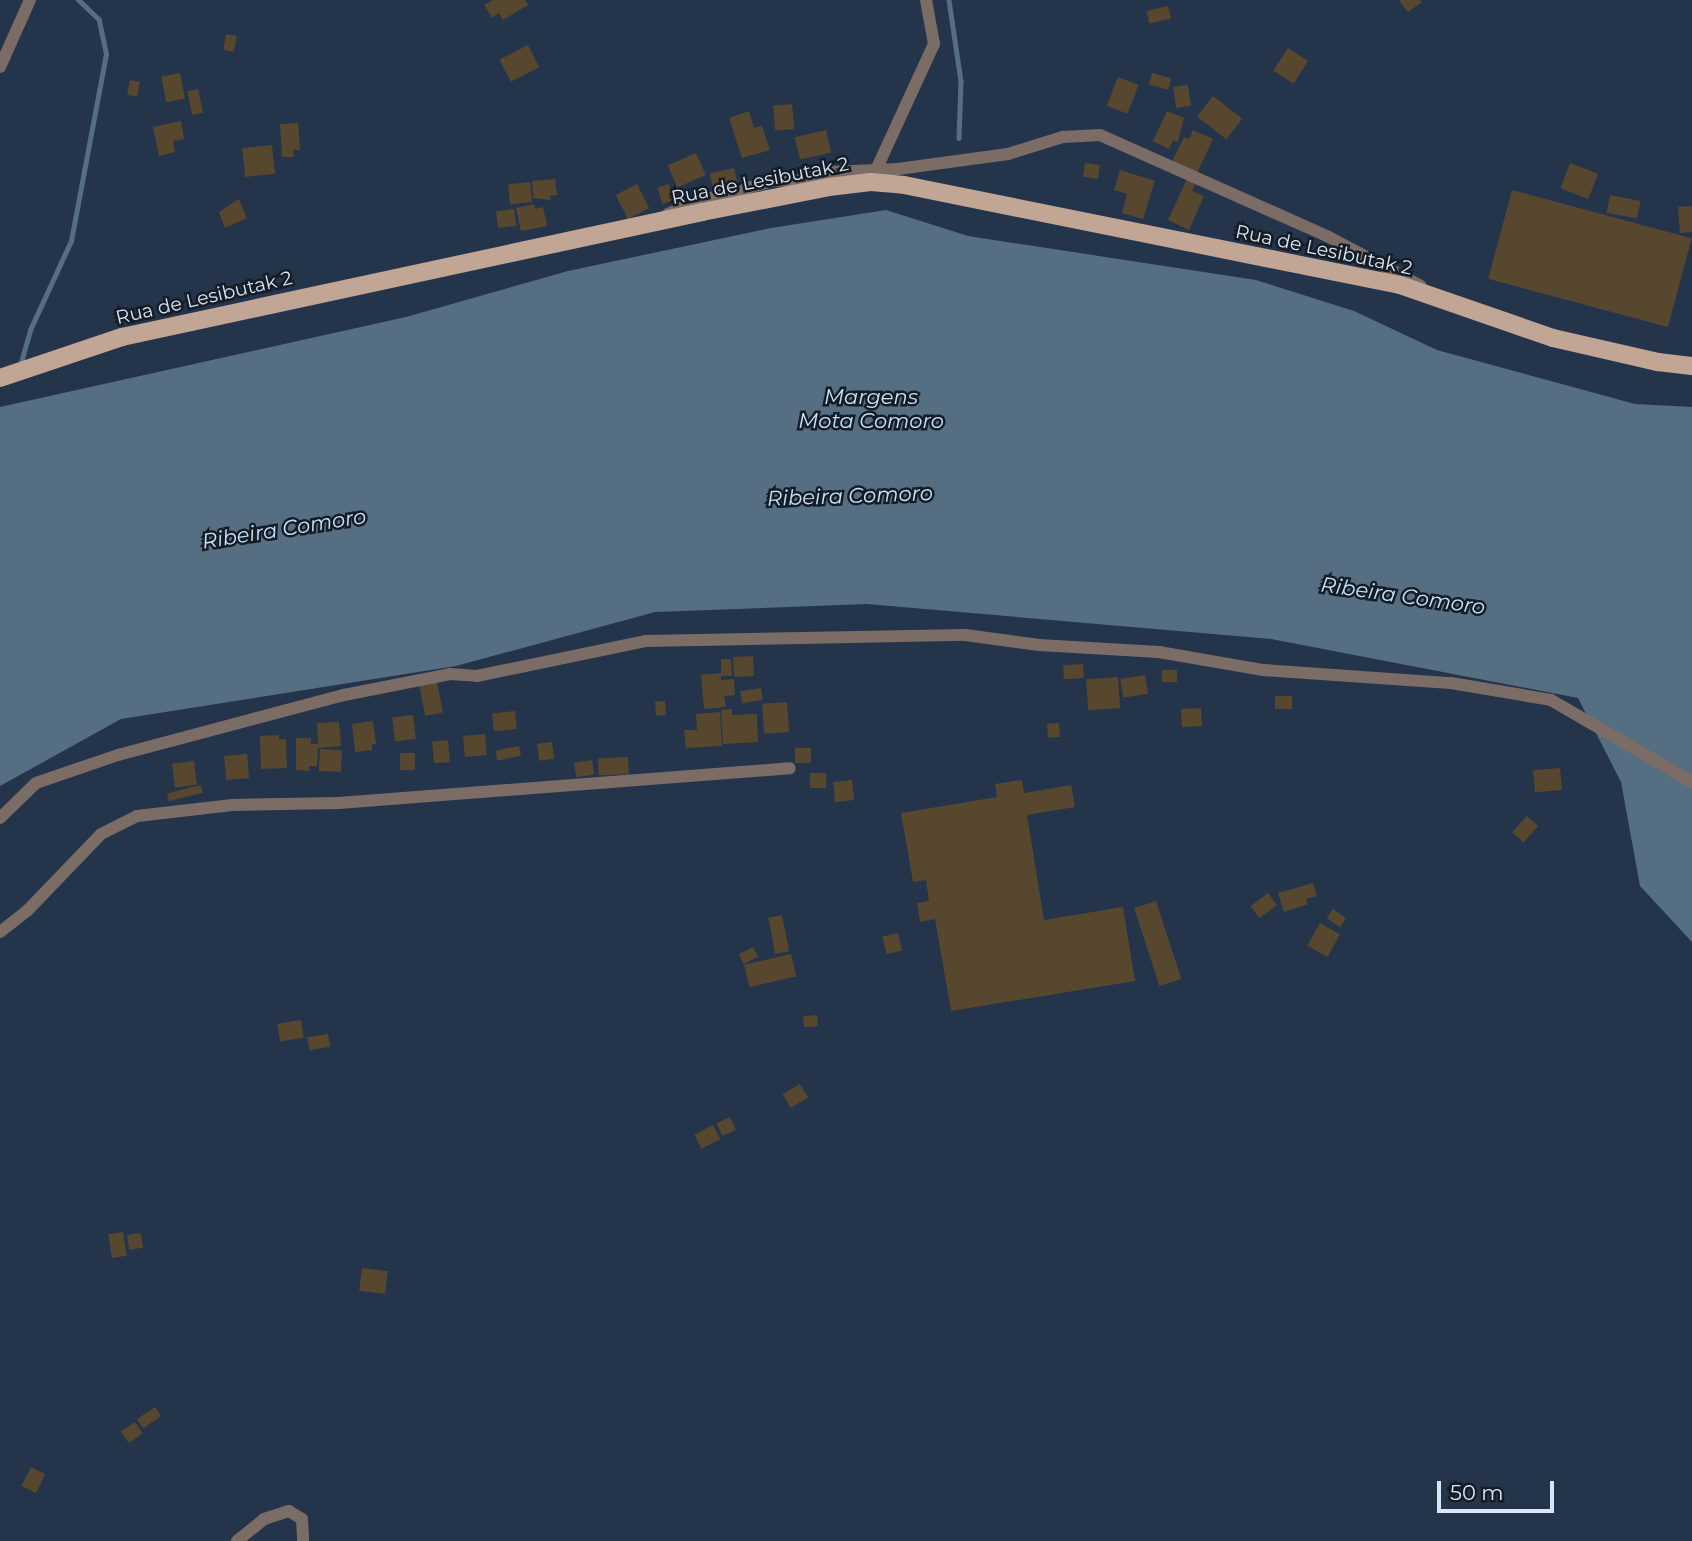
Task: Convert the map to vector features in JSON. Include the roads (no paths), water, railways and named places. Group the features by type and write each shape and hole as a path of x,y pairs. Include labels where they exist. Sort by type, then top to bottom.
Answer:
{"main road":[{"name":"Rua de Lesibutak 2","path":"0,377 122,337 649,223 829,187 871,183 904,186 1400,285 1553,338 1658,362 1692,366"}],"street":[{"path":"0,67 30,0"},
{"path":"876,170 934,44 926,0"},
{"path":"649,223 689,204 773,181 799,180 832,172 876,170 1008,154 1063,137 1100,135 1327,236 1459,305"},
{"path":"0,818 36,783 118,755 344,695 450,674 477,676 646,641 965,635 1039,645 1159,652 1263,670 1451,683 1551,700 1692,782"},
{"path":"0,932 27,911 102,834 137,816 232,805 339,803 790,768"},
{"path":"237,1541 264,1519 289,1511 302,1519 303,1541"}],"water":[{"name":"Margens Mota Comoro","path":"886,210 968,236 1256,280 1354,311 1437,350 1635,404 1692,407 1692,942 1640,886 1621,782 1578,698 1271,639 867,604 655,612 456,666 121,719 0,786 0,407 406,317 568,271 771,228"}],"waterway":[{"path":"21,362 30,330 71,241 106,54 99,20 78,0"},
{"path":"949,0 961,81 959,138"}],"water label":[{"name":"Ribeira Comoro","path":"850,496"},
{"name":"Ribeira Comoro","path":"284,529"},
{"name":"Ribeira Comoro","path":"1403,596"}]}
